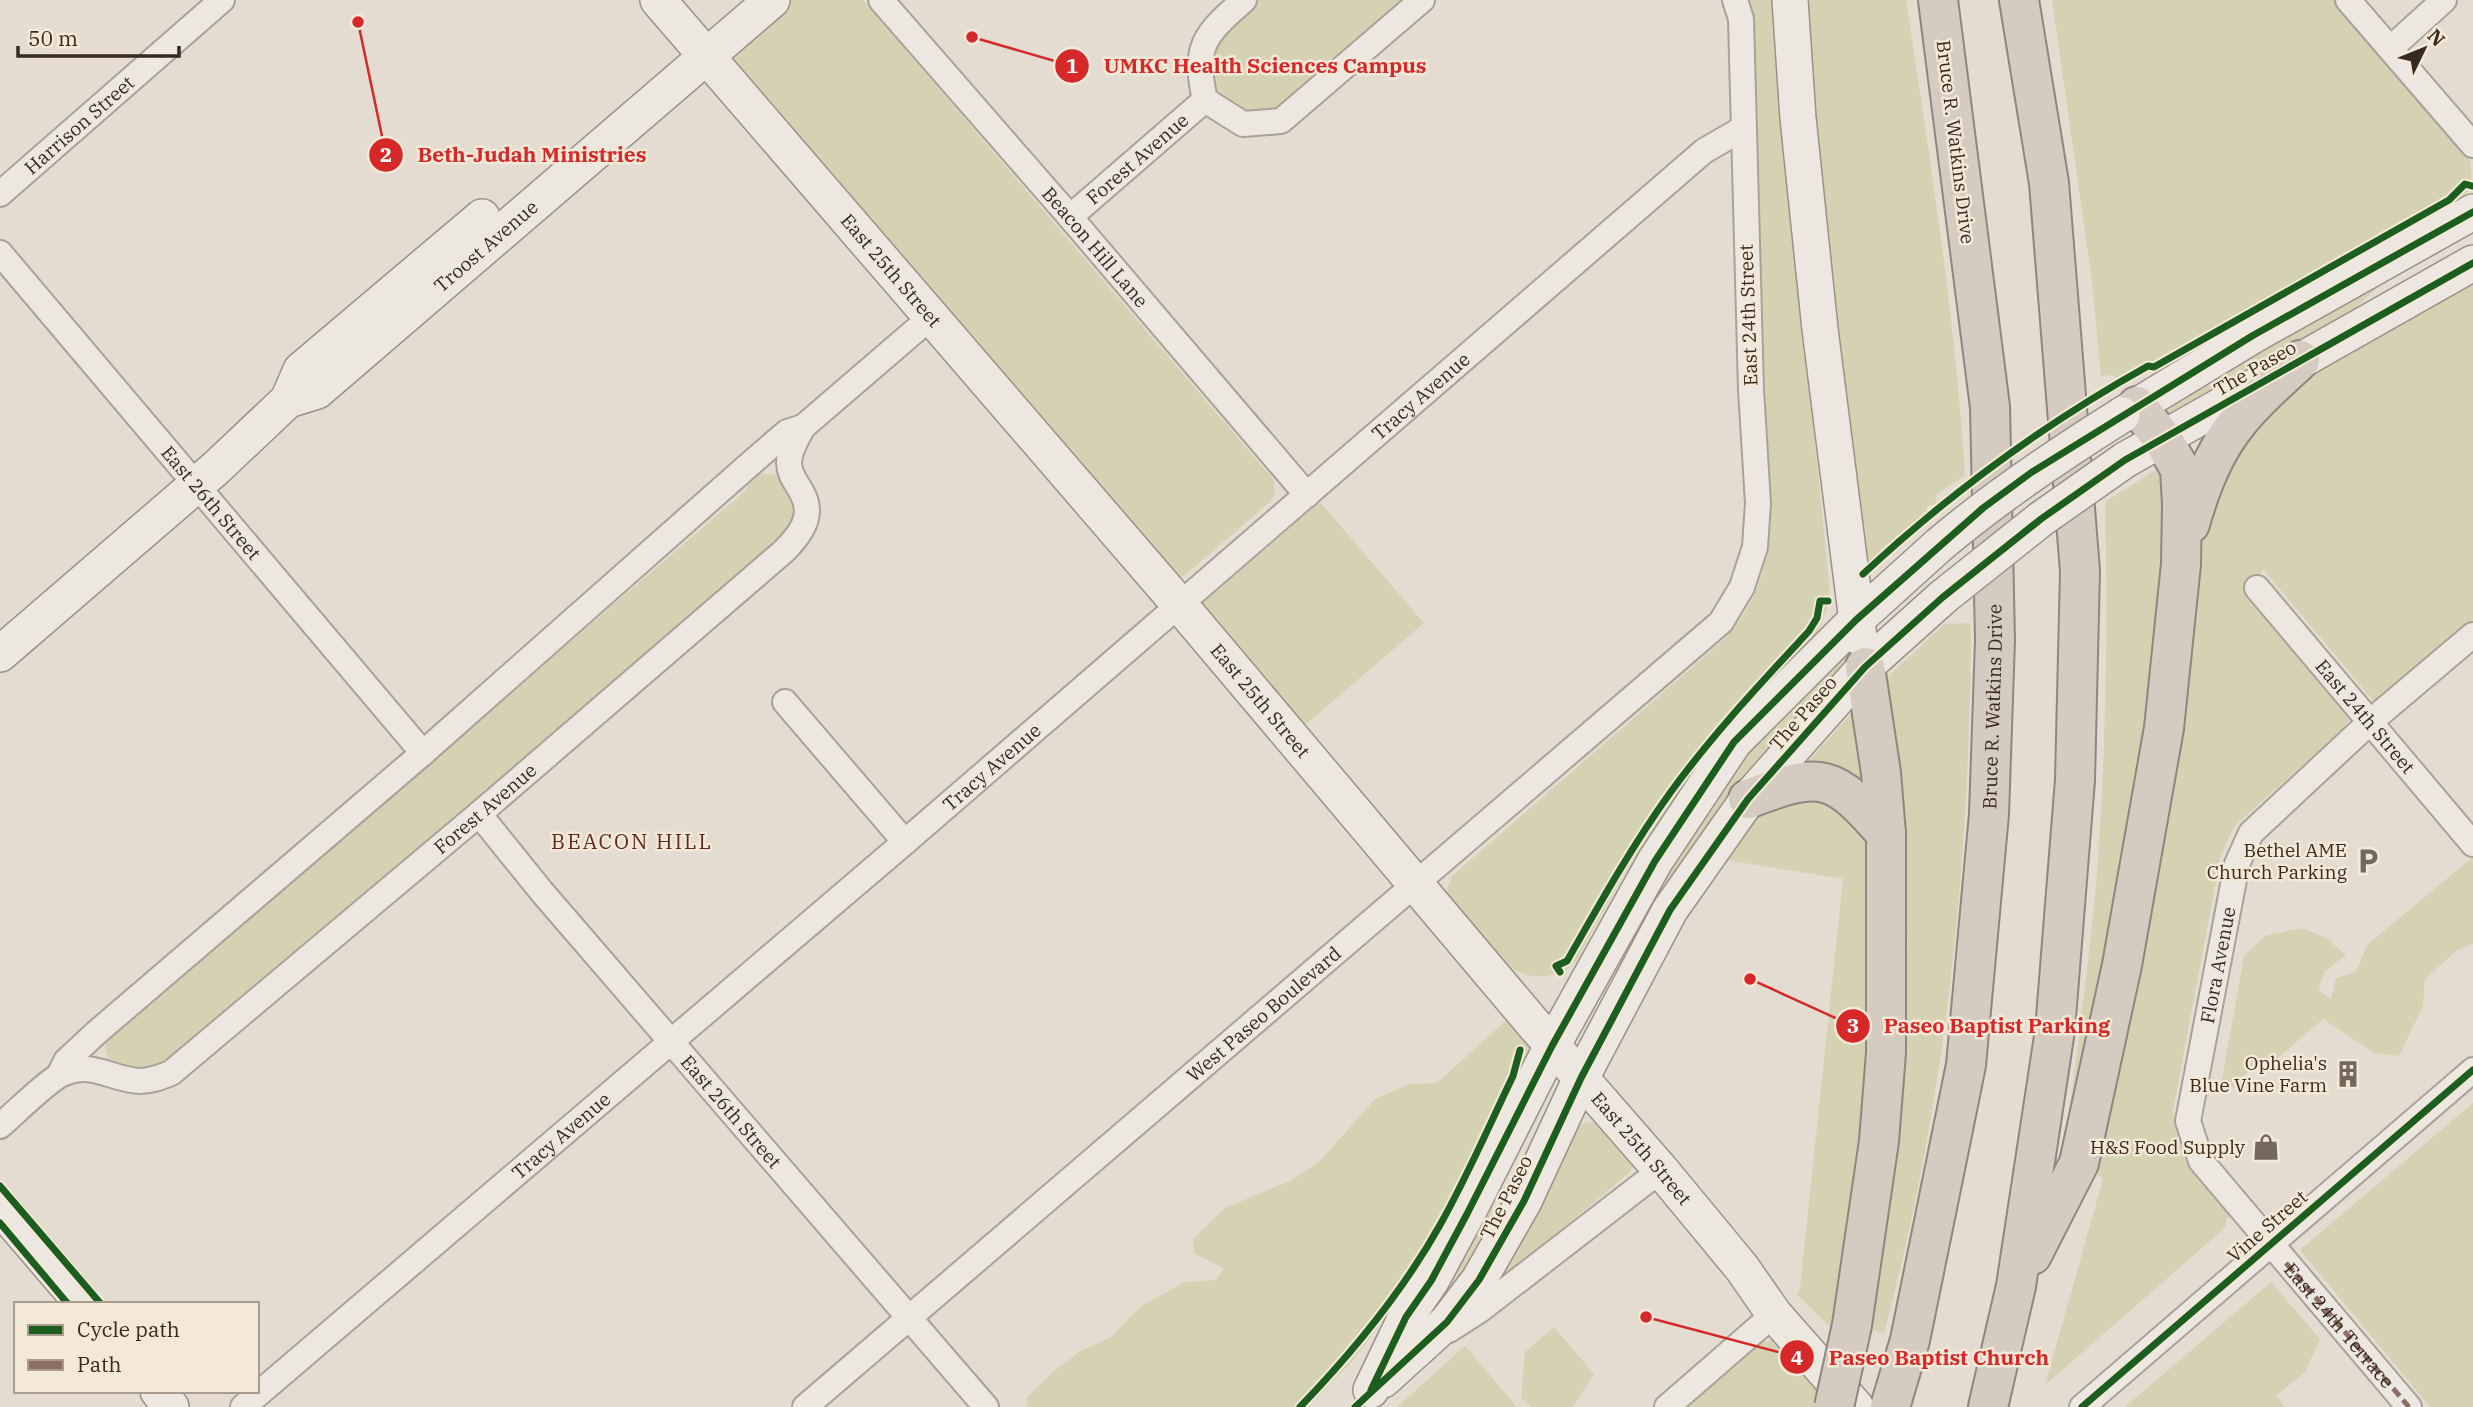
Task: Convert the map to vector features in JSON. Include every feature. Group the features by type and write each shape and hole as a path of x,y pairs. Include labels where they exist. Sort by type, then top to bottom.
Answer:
{"highway":[{"name":"Bruce R. Watkins Drive","path":"1890,1407 1910,1340 1966,1065 1989,814 1995,640 1990,407 1938,0"},
{"path":"1992,1390 2016,1286 2055,1030 2075,780 2080,572 2049,183 2019,0"},
{"path":"2181,564 2195,504 2221,446 2238,422 2300,360"},
{"path":"2016,1286 2079,1163 2122,965 2164,728 2181,564 2180,469 2162,438 2130,411"},
{"path":"1834,1407 1852,1325 1879,1141 1886,1054 1886,834 1881,773 1865,667"},
{"path":"1748,799 1787,784 1816,780 1838,788 1859,803 1886,834"}],"main road":[{"name":"East 25th Street","path":"658,0 1179,604 1552,1046 1661,1170 1742,1268 1774,1314 1856,1407"},
{"name":"Troost Avenue","path":"698,48 737,0"},
{"name":"Troost Avenue","path":"0,654 196,484 288,400 301,370 698,48 772,0"},
{"path":"1790,0 1797,107 1819,329 1856,620 1865,667"},
{"name":"The Paseo","path":"1363,1399 1406,1317 1431,1280 1467,1214 1552,1046 1655,861 1734,742 1856,620 1983,508 2032,472 2252,336 2473,212"},
{"name":"The Paseo","path":"1363,1399 1447,1322 1479,1280 1524,1201 1581,1078 1670,910 1748,799 1865,667 1942,597 2041,519 2125,460 2473,263"},
{"path":"0,1208 81,1302"},
{"path":"160,1393 171,1407"}],"street":[{"name":"Harrison Street","path":"0,194 222,0"},
{"name":"Beacon Hill Lane","path":"881,0 1307,495"},
{"name":"Forest Avenue","path":"1244,0 1204,40 1198,70 1205,100 1243,124 1281,121 1422,0"},
{"name":"East 24th Street","path":"1721,622 1742,587 1755,547 1758,503 1751,390 1741,19 1735,0"},
{"path":"2348,0 2473,145"},
{"path":"2390,49 2444,0"},
{"name":"Forest Avenue","path":"1070,217 1205,100"},
{"name":"Tracy Avenue","path":"243,1407 905,842 1704,151 1742,129"},
{"name":"East 26th Street","path":"0,253 423,753"},
{"name":"Forest Avenue","path":"0,1126 59,1075 75,1070 107,1072 140,1081 157,1079 171,1073 479,814 796,539 805,525 807,505 789,465 791,450 803,427 932,317"},
{"name":"Forest Avenue","path":"59,1075 66,1060 96,1033 423,753 787,432 803,427"},
{"path":"750,464 764,463 777,467 794,481"},
{"name":"East 24th Street","path":"2257,588 2473,844"},
{"name":"West Paseo Boulevard","path":"805,1407 1721,622"},
{"name":"Flora Avenue","path":"2278,1254 2201,1161 2188,1121 2237,864 2251,833 2370,722 2473,635"},
{"path":"785,702 905,842"},
{"name":"East 26th Street","path":"479,814 541,892 986,1407"},
{"path":"96,1033 93,1046 107,1072"},
{"name":"Vine Street","path":"2082,1407 2278,1254 2473,1070"},
{"path":"1419,1349 1480,1310 1661,1170"},
{"name":"East 24th Terrace","path":"2278,1254 2409,1407"},
{"path":"1667,1407 1774,1314"}],"shaded area":[{"path":"784,0 863,0 1274,480 1275,494 1271,501 1184,576 1176,578 730,57"},
{"path":"1252,0 1414,0 1288,109 1246,117 1212,95 1209,44"},
{"path":"1749,0 1774,0 1790,197 1829,581 1827,607 1819,629 1809,644 1744,718 1661,820 1622,879 1574,963 1564,971 1547,976 1520,973 1506,964 1449,898 1447,889 1452,876 1728,636 1756,591 1765,560 1770,507"},
{"path":"1804,0 1906,0 1941,237 1961,415 1965,475 1936,495 1936,503 1927,507 1927,511 1861,571 1857,561"},
{"path":"2052,0 2338,0 2468,155 2471,177 2467,192 2464,197 2158,374 2150,361 2116,379 2115,375 2101,376 2092,281"},
{"path":"2473,275 2473,624 2377,705 2263,569 2247,592 2351,716 2344,728 2238,823 2231,832 2220,859 2173,1111 2188,1153 2204,1178 2233,1213 2226,1219 2225,1228 2045,1385 2103,1179 2095,1173 2193,628 2200,557 2195,555 2205,502 2271,397"},
{"path":"2379,279 2381,284 2350,313 2176,412 2171,413 2161,406"},
{"path":"2160,467 2170,477 2149,716 2078,1113 2069,1113 2091,934 2100,828 2106,688 2105,502"},
{"path":"762,473 781,477 798,508 789,536 161,1068 147,1072 112,1062 106,1044 115,1030 127,1024 744,492 753,478"},
{"path":"1320,502 1424,623 1298,731 1194,610"},
{"path":"1971,623 1966,803 1950,981 1924,1158 1884,1333 1866,1328 1893,1131 1908,938 1879,685 1944,624"},
{"path":"1846,649 1848,661 1656,907 1649,903 1717,791 1762,738"},
{"path":"1858,706 1873,788 1805,765"},
{"path":"1807,789 1868,826 1873,921 1865,1118 1836,1333 1797,1294 1800,1288 1843,879 1720,859 1745,822"},
{"path":"2473,857 2473,944 2457,950 2425,979 2423,1006 2399,1056 2374,1053 2323,1019 2278,1058 2253,1066 2234,1088 2221,1085 2244,956 2265,936 2301,928 2325,937 2346,955 2325,971 2318,990 2331,999 2336,978 2356,972 2367,945"},
{"path":"1512,1015 1531,1046 1530,1053 1428,1258 1350,1364 1308,1407 1028,1407 1026,1398 1054,1371 1082,1350 1110,1338 1141,1306 1185,1282 1216,1280 1224,1269 1194,1253 1193,1239 1225,1208 1292,1180 1320,1161 1375,1099 1409,1084 1437,1083"},
{"path":"2473,1103 2473,1407 2430,1407 2300,1250"},
{"path":"1591,1122 1602,1125 1636,1165 1496,1283 1546,1197 1573,1133 1583,1124"},
{"path":"1489,1206 1494,1209 1470,1263 1427,1323 1421,1318"},
{"path":"2271,1282 2320,1339 2305,1372 2276,1396 2285,1407 2125,1407"},
{"path":"1554,1327 1594,1374 1573,1407 1531,1407 1521,1397 1525,1352"},
{"path":"1762,1338 1767,1342 1773,1338 1823,1392 1820,1407 1680,1407"},
{"path":"1465,1346 1517,1407 1397,1407"}],"marked path":[{"path":"2286,1263 2409,1407"}],"cycle path":[{"path":"1863,574 1930,515 1999,461 2109,388 2148,366 2154,367 2449,200 2465,184 2472,186"},
{"path":"1371,1390 1406,1317 1431,1281 1552,1046 1655,861 1734,742 1856,620 1983,508 2032,472 2252,336 2473,212"},
{"path":"1355,1407 1447,1322 1479,1280 1524,1201 1581,1078 1670,910 1748,799 1865,667 1943,597 2041,519 2125,460 2473,263"},
{"path":"1560,972 1556,966 1567,961 1629,854 1670,793 1720,730 1809,631 1817,618 1820,601 1828,601"},
{"path":"1300,1407 1376,1320 1425,1250 1478,1151 1513,1076 1520,1050"},
{"path":"2082,1407 2473,1070"},
{"path":"0,1186 99,1302"},
{"path":"0,1223 66,1302"}],"place":[{"name":"Beth-Judah Ministries","path":"358,22"},
{"name":"UMKC Health Sciences Campus","path":"972,37"},
{"name":"Bethel AME Church Parking","path":"2368,861"},
{"name":"Paseo Baptist Parking","path":"1750,979"},
{"name":"Ophelia's Blue Vine Farm","path":"2348,1074"},
{"name":"H&S Food Supply","path":"2266,1147"},
{"name":"Paseo Baptist Church","path":"1646,1317"}],"district":[{"name":"BEACON HILL","path":"632,841"}]}
